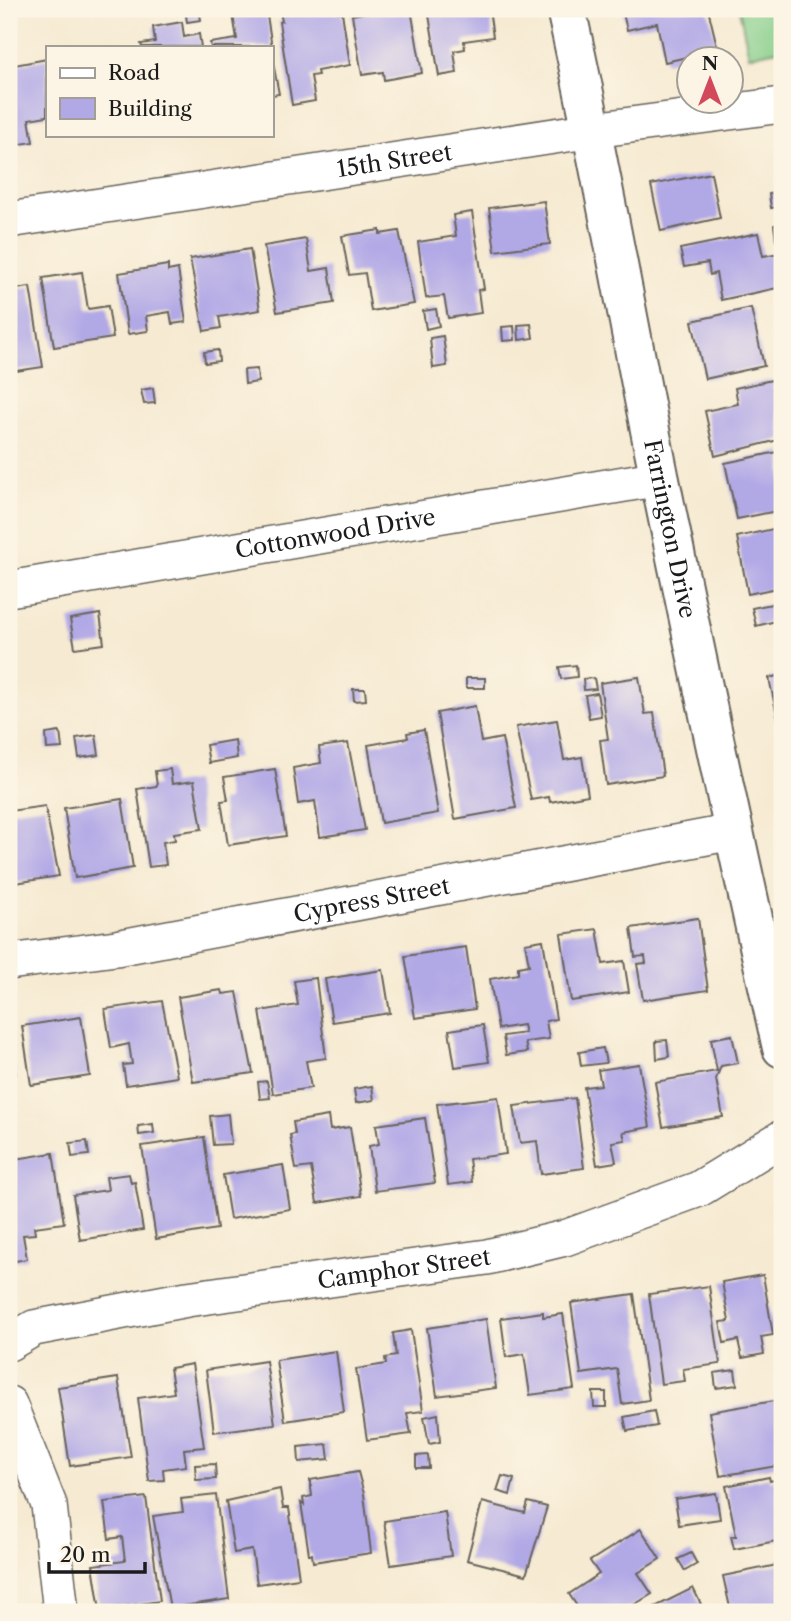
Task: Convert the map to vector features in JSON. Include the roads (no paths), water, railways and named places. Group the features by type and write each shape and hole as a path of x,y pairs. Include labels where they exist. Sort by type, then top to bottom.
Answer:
{"street":[{"name":"Farrington Drive","path":"566,9 593,130 660,478 733,832 782,1048"},
{"name":"15th Street","path":"9,220 593,130 782,105"},
{"name":"Cottonwood Drive","path":"9,589 660,478"},
{"name":"Cypress Street","path":"9,962 130,945 733,832"},
{"name":"Camphor Street","path":"9,1343 34,1328 187,1298 487,1257 565,1238 699,1189 782,1138"},
{"path":"9,1404 49,1505 61,1612"}]}
